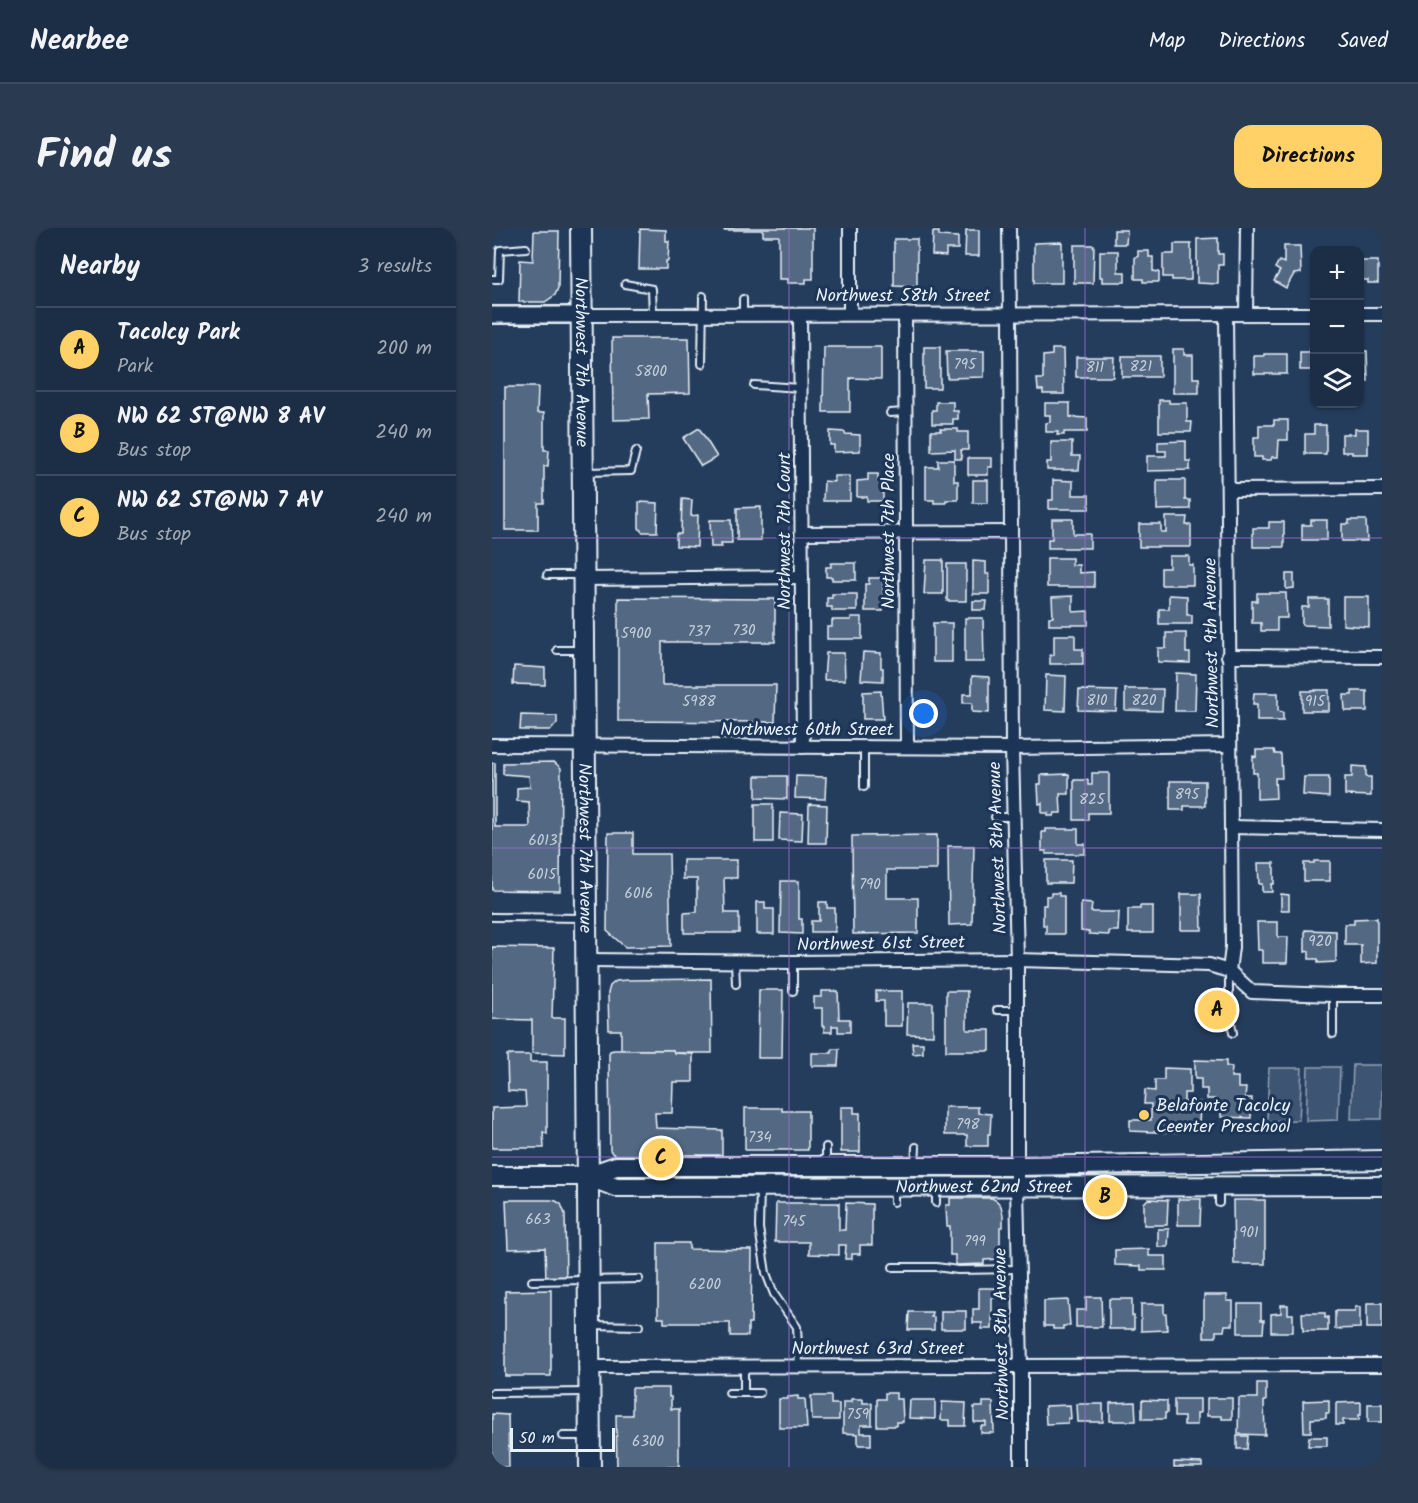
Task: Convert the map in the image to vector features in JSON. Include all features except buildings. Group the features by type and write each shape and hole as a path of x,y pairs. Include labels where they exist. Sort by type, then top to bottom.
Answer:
{"main road":[{"name":"Northwest 7th Avenue","path":"581,228 590,1467"},
{"name":"Northwest 62nd Street","path":"492,1176 587,1176 616,1166 1017,1166 1382,1160"},
{"name":"Northwest 62nd Street","path":"587,1176 616,1187 760,1187 894,1195 936,1195 1017,1187 1219,1195 1382,1186"}],"street":[{"path":"850,228 850,314"},
{"name":"Northwest 8th Avenue","path":"1009,228 1012,748 1017,960 1021,1467"},
{"path":"1246,314 1247,228"},
{"name":"Northwest 7th Place","path":"904,314 907,747"},
{"name":"Northwest 58th Street","path":"492,315 1310,314"},
{"path":"1364,314 1382,314"},
{"name":"Northwest 7th Court","path":"800,315 802,747"},
{"name":"Northwest 9th Avenue","path":"1226,315 1232,947 1229,971"},
{"path":"1228,489 1382,489"},
{"path":"801,533 1011,532"},
{"path":"583,577 802,576"},
{"path":"1228,656 1382,657"},
{"name":"Northwest 60th Street","path":"492,745 1012,748 1230,745"},
{"path":"1231,827 1382,830"},
{"name":"Northwest 61st Street","path":"587,960 793,962 1017,960 1209,965 1229,971"},
{"path":"1229,971 1252,992 1382,995"},
{"name":"Northwest 63rd Street","path":"589,1367 1382,1365"}],"lane":[{"path":"492,279 499,279 500,250 526,248"},
{"path":"625,284 652,289 653,315"},
{"path":"702,364 703,296"},
{"path":"743,298 743,315"},
{"path":"754,385 801,388"},
{"path":"890,413 905,412"},
{"path":"583,472 631,471 636,451"},
{"path":"547,575 583,577"},
{"path":"557,650 584,650"},
{"path":"864,747 864,787"},
{"path":"995,817 1014,817"},
{"path":"492,917 586,918"},
{"path":"735,961 736,984"},
{"path":"792,991 793,962"},
{"path":"1229,971 1229,1012 1233,1033"},
{"path":"1333,995 1333,1034"},
{"path":"997,1010 1017,1010"},
{"path":"826,1147 826,1166"},
{"path":"915,1166 916,1147"},
{"path":"760,1187 759,1228 766,1273 774,1294 797,1327 799,1366"},
{"path":"893,1267 936,1267 958,1270 1019,1269"},
{"path":"532,1281 639,1279"},
{"path":"589,1325 639,1326"},
{"path":"744,1365 744,1393"},
{"path":"492,1393 590,1392"},
{"path":"729,1393 760,1393"},
{"path":"563,1436 590,1436"}],"shaded area":[{"path":"1353,1065 1382,1065 1382,1119 1351,1119"},
{"path":"1308,1067 1340,1067 1338,1120 1306,1121"},
{"path":"1269,1068 1302,1068 1299,1120 1267,1121"}],"place":[{"name":"Tacolcy Park","path":"1217,1010"},
{"name":"Belafonte Tacolcy Ceenter Preschool","path":"1144,1115"},
{"name":"NW 62 ST@NW 7 AV","path":"661,1158"},
{"name":"NW 62 ST@NW 8 AV","path":"1105,1197"}]}
